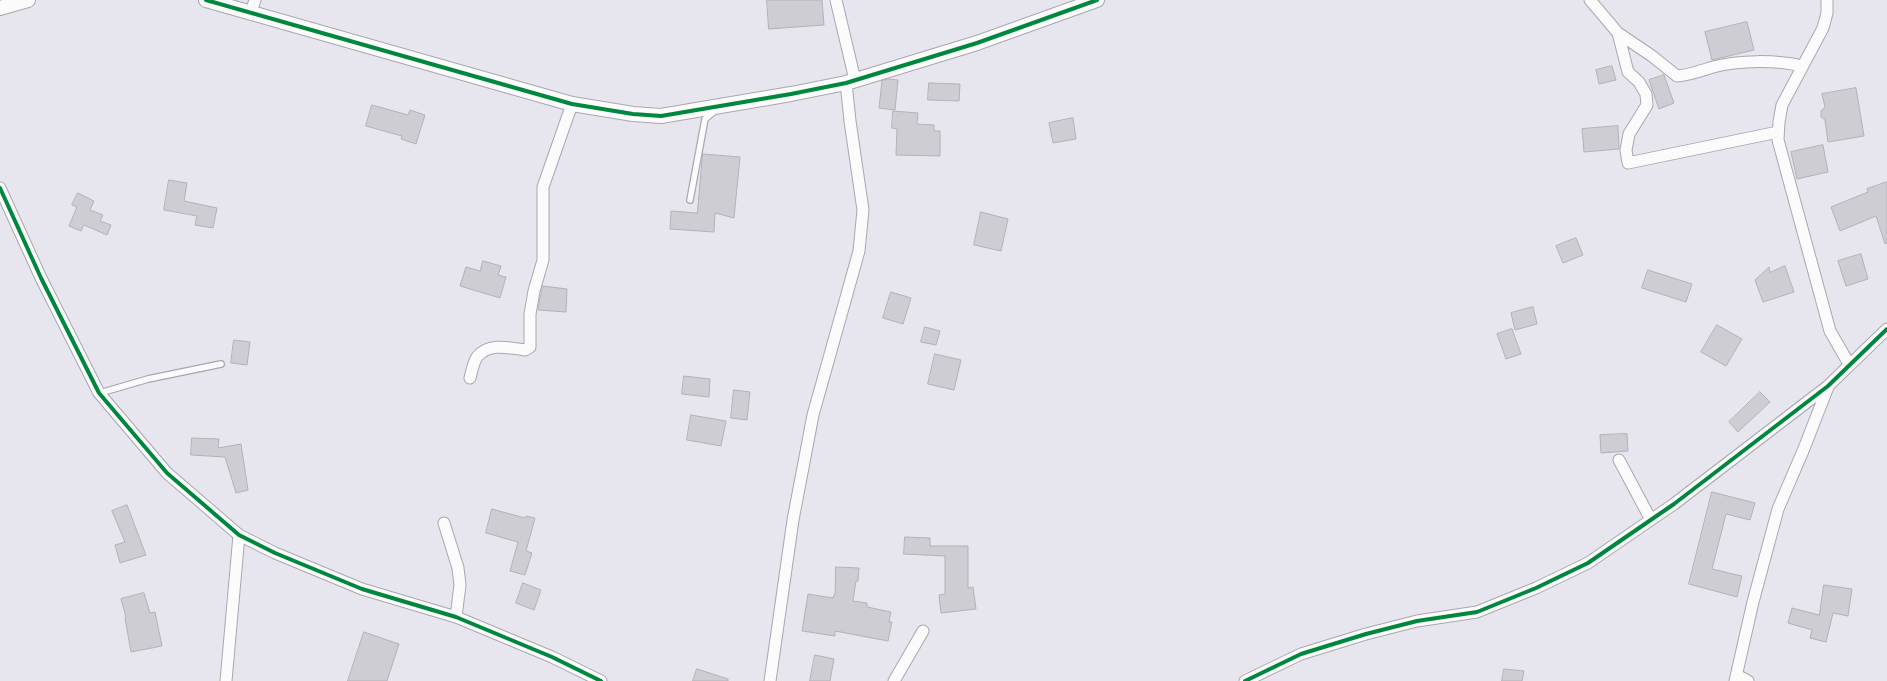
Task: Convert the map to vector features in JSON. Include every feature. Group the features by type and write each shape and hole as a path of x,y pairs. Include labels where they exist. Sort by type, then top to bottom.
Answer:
{"street":[{"path":"0,8 28,0"},
{"path":"206,0 253,6 572,104 633,114 661,116 724,104 791,94 851,81 977,43 1096,0"},
{"path":"770,681 793,520 813,415 860,251 863,210 850,121 851,81 836,0"},
{"path":"1590,0 1618,33 1652,56 1677,76 1689,75 1713,67 1735,63 1787,62 1802,66"},
{"path":"1827,0 1827,13 1823,28 1782,105 1778,132 1781,159 1830,331 1849,364"},
{"path":"1618,33 1628,72 1639,82 1646,94 1647,105 1629,134 1626,150 1628,163 1778,132"},
{"path":"470,378 475,360 483,352 501,346 525,350 530,346 530,314 534,291 543,260 543,187 572,104"},
{"path":"0,188 41,278 100,393 168,473 239,535 275,554 362,589 456,617 552,657 601,681"},
{"path":"1245,681 1301,654 1359,636 1417,621 1477,612 1536,588 1588,563 1651,520 1828,386 1887,328"},
{"path":"1748,681 1736,678 1752,602 1778,509 1803,451 1828,386"},
{"path":"1619,460 1651,520"},
{"path":"444,523 458,568 460,585 456,617"},
{"path":"226,681 239,535"},
{"path":"894,681 923,632"}],"lane":[{"path":"690,200 704,119 724,104"},
{"path":"100,393 148,379 221,364"}],"building":[{"path":"767,0 822,0 824,25 769,29"},
{"path":"1747,22 1754,50 1712,60 1705,32"},
{"path":"1612,66 1616,80 1599,84 1596,70"},
{"path":"1664,75 1674,103 1659,109 1649,80"},
{"path":"888,79 898,80 895,110 879,108 882,81"},
{"path":"929,83 960,84 959,101 928,100"},
{"path":"1856,88 1864,136 1828,142 1825,120 1821,117 1821,111 1825,107 1822,94"},
{"path":"372,105 408,115 410,110 425,115 416,144 401,139 402,136 366,126"},
{"path":"893,111 918,113 917,124 934,125 934,131 940,131 940,156 896,155 897,129 892,128"},
{"path":"1073,118 1076,139 1053,143 1049,123"},
{"path":"1618,126 1619,149 1584,152 1582,129"},
{"path":"1823,145 1828,172 1797,179 1791,152"},
{"path":"703,154 740,157 734,218 715,213 714,232 670,229 671,211 697,213"},
{"path":"169,180 187,183 184,201 217,208 213,228 195,225 197,216 164,210"},
{"path":"1887,182 1887,243 1885,244 1876,216 1840,231 1831,207 1868,192 1867,189"},
{"path":"78,193 94,201 90,210 103,215 100,221 111,225 107,235 84,225 81,231 69,226 77,207 72,205"},
{"path":"981,212 1008,219 1001,251 974,245"},
{"path":"1576,238 1583,255 1563,263 1556,246"},
{"path":"1861,254 1868,279 1846,286 1838,261"},
{"path":"483,261 501,266 498,275 506,277 500,298 460,286 466,267 480,271"},
{"path":"1785,266 1794,292 1763,302 1755,280 1769,267 1770,272"},
{"path":"1648,270 1692,284 1686,302 1642,288"},
{"path":"543,286 567,289 566,312 538,310"},
{"path":"891,292 911,298 903,324 883,318"},
{"path":"1533,307 1537,324 1515,330 1511,313"},
{"path":"1717,325 1742,339 1726,366 1701,352"},
{"path":"925,327 940,331 936,345 921,342"},
{"path":"1512,329 1521,354 1506,359 1497,334"},
{"path":"234,340 250,342 247,365 231,363"},
{"path":"935,354 961,360 954,390 928,384"},
{"path":"684,376 710,379 709,397 682,394"},
{"path":"734,390 750,392 747,420 731,418"},
{"path":"1760,392 1770,402 1738,432 1729,422"},
{"path":"691,415 726,421 721,446 687,440"},
{"path":"1627,434 1628,451 1601,453 1600,435"},
{"path":"192,438 219,439 218,448 241,444 248,490 236,493 225,457 191,455"},
{"path":"1712,492 1755,503 1750,520 1726,514 1712,569 1742,576 1737,597 1689,584"},
{"path":"127,505 146,555 120,563 115,545 125,542 112,511"},
{"path":"492,509 525,518 526,516 535,518 526,551 532,553 525,575 510,571 518,542 486,533"},
{"path":"905,537 930,538 930,546 968,546 968,588 973,587 976,609 941,613 939,595 945,594 945,556 904,554"},
{"path":"836,567 859,568 858,581 856,581 853,601 867,603 867,607 891,612 889,622 892,622 888,641 835,631 835,636 802,631 808,594 833,598 835,593"},
{"path":"523,583 541,590 534,610 516,603"},
{"path":"1824,585 1852,589 1848,616 1833,613 1826,642 1810,638 1812,630 1788,623 1792,608 1819,615"},
{"path":"144,593 150,613 155,612 162,646 131,652 126,617 121,599"},
{"path":"364,632 399,644 387,681 348,681"},
{"path":"815,655 834,659 830,681 810,681"},
{"path":"697,669 728,679 728,681 693,681"},
{"path":"1504,669 1524,671 1522,681 1502,681"}],"cycle path":[{"path":"206,0 572,104 633,114 661,116 846,83 977,43 1097,0"},
{"path":"0,188 41,278 99,393 167,473 239,535 275,553 362,589 456,617 552,657 601,681"},
{"path":"1245,681 1301,654 1366,634 1417,621 1477,612 1536,588 1588,563 1674,504 1828,386 1887,329"}]}
